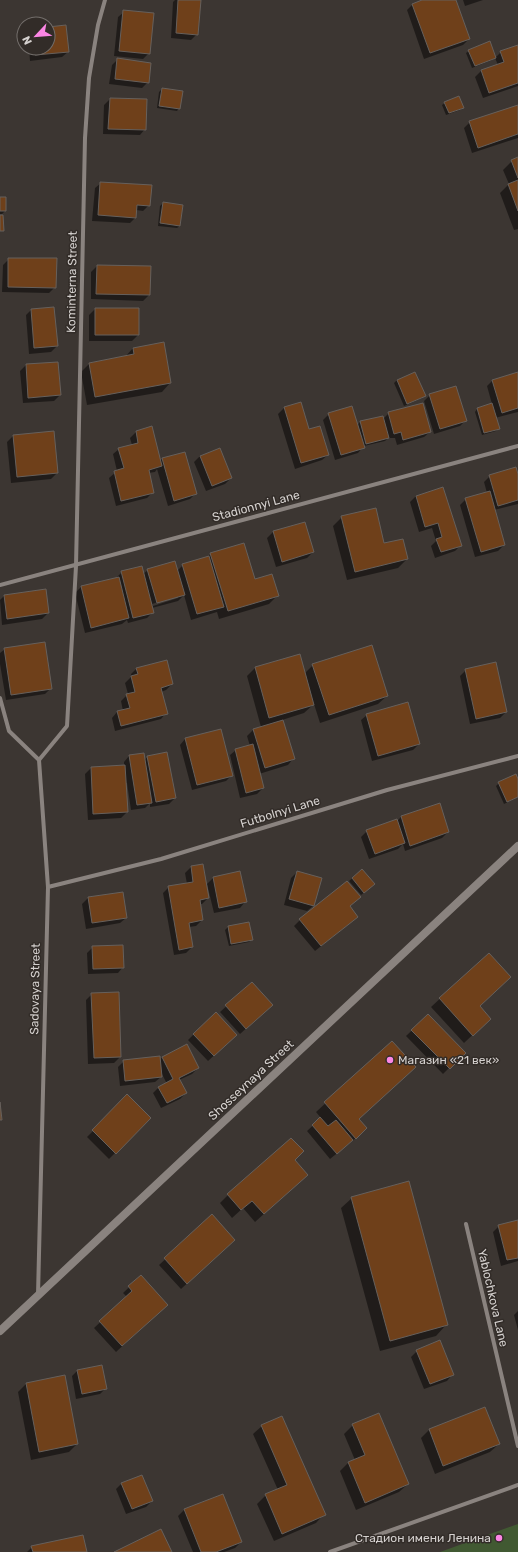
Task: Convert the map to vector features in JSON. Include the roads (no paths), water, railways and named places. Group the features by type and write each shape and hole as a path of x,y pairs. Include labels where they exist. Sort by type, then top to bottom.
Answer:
{"street":[{"name":"Kominterna Street","path":"39,760 67,726 76,566 85,138 89,78 98,25 105,0"},
{"name":"Stadionnyi Lane","path":"0,586 518,446"},
{"path":"0,698 9,731 39,760"},
{"name":"Futbolnyi Lane","path":"48,888 161,859 387,790 518,756"},
{"name":"Sadovaya Street","path":"38,1295 48,888 39,760"},
{"name":"Shosseynaya Street","path":"0,1331 518,846"},
{"name":"Yablochkova Lane","path":"466,1224 518,1446"},
{"path":"330,1552 518,1485"}],"place":[{"name":"Магазин «21 век»","path":"390,1060"},
{"name":"Стадион имени Ленина","path":"499,1538"}]}
